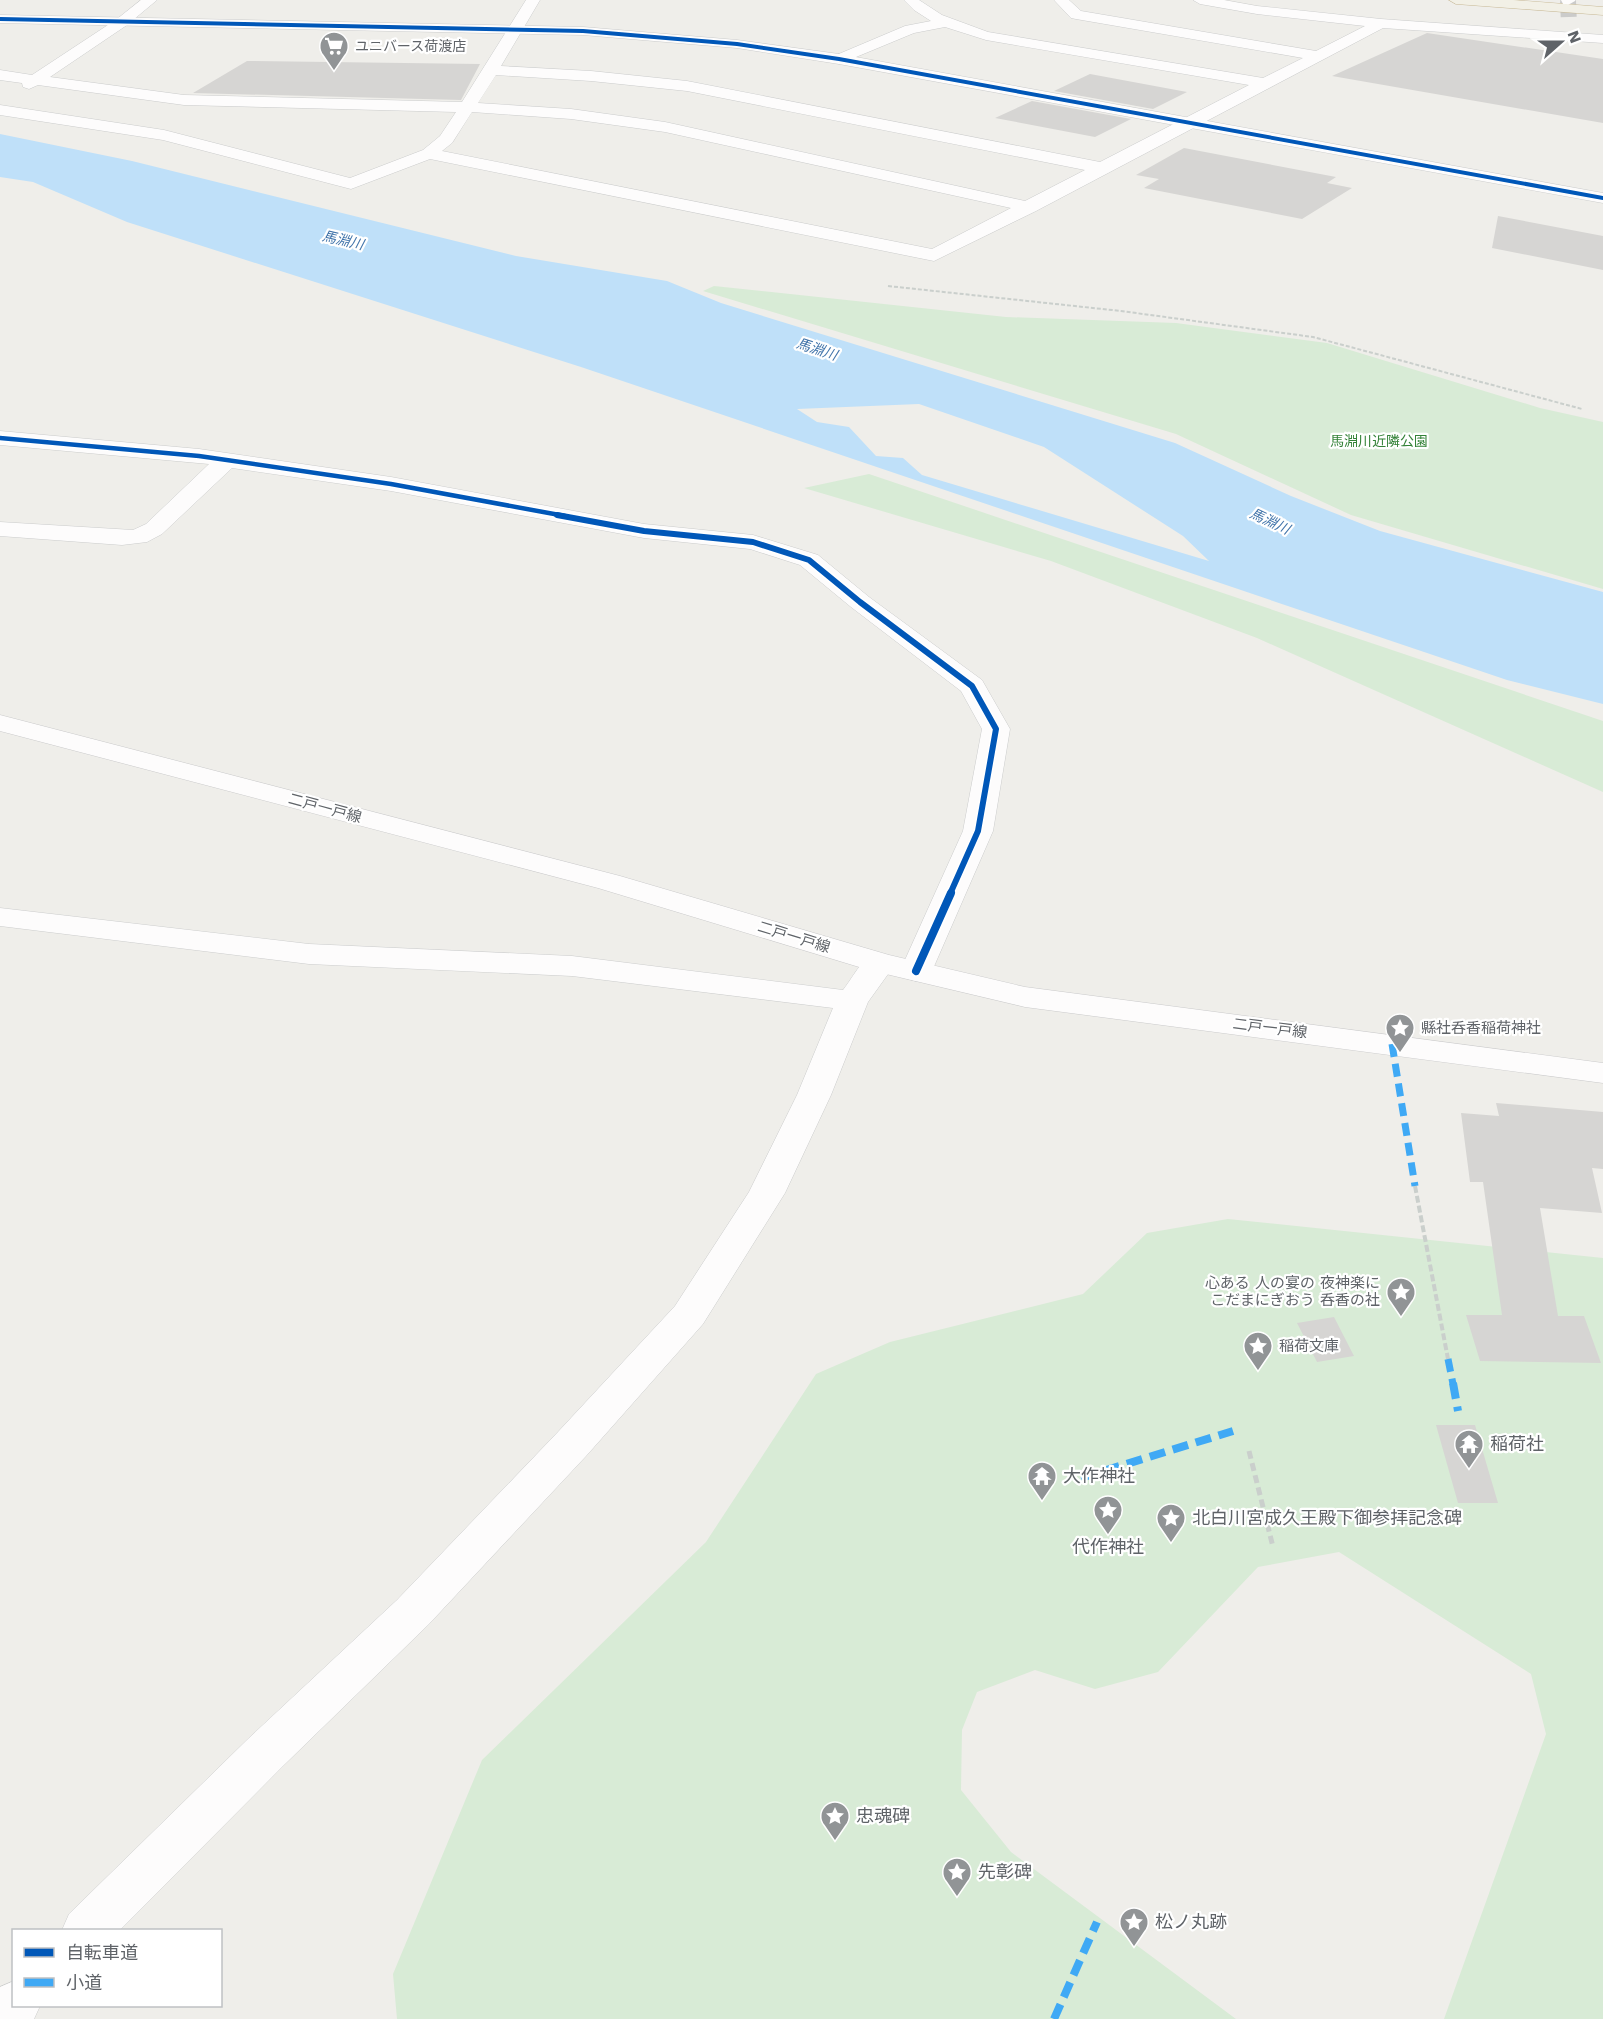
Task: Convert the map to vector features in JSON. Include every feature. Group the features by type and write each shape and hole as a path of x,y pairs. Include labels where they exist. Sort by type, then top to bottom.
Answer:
{"highway":[{"path":"1456,0 1603,10"}],"street":[{"path":"0,97 38,80 150,0"},
{"path":"0,110 164,135 351,184 429,154 446,139 533,0"},
{"path":"911,0 921,10 945,23 986,36 1264,83"},
{"path":"1061,0 1076,15 1321,56"},
{"path":"1200,0 1257,10 1381,23 1570,31 1603,39"},
{"path":"0,19 515,29 657,36 839,59 1603,198"},
{"path":"839,59 910,29 945,23"},
{"path":"429,154 934,255 1381,23"},
{"path":"491,70 591,76 687,86 1104,168"},
{"path":"0,75 184,100 466,107 571,114 665,127 1030,207"},
{"path":"0,438 227,460 391,484 644,531 753,542 809,560 860,602 972,686 996,729 978,831 916,971"},
{"path":"0,529 122,538 138,537 153,529 227,460"},
{"name":"二戸一戸線","path":"0,723 609,882 880,963 1025,997 1603,1074"},
{"path":"0,917 309,954 572,966 852,1001"},
{"path":"88,1929 266,1752 413,1612 572,1444 689,1315 766,1193 814,1095 852,1001 880,963"},
{"path":"0,2018 12,2007"}],"path":[{"path":"888,286 1121,311 1313,337 1582,409"},
{"path":"1416,1186 1448,1359"},
{"path":"1249,1451 1273,1547"}],"green space":[{"name":"馬淵川近隣公園","path":"714,286 1006,317 1176,323 1327,343 1540,408 1603,422 1603,589 1351,515 1176,434 703,291"},
{"path":"869,474 1603,721 1603,792 1257,638 1051,561 804,488"},
{"path":"1228,1219 1603,1258 1603,2019 1444,2019 1546,1734 1531,1674 1339,1552 1258,1567 1158,1672 1095,1689 1035,1670 977,1692 962,1730 961,1790 1011,1852 1236,2019 397,2019 393,1974 482,1760 706,1542 816,1374 890,1342 1083,1294 1147,1233"}],"water":[{"name":"馬淵川","path":"0,134 132,161 516,256 667,281 721,303 1175,443 1291,496 1380,531 1603,592 1603,704 1507,680 581,367 127,222 33,182 0,177","holes":["919,404 1044,447 1183,536 1209,561 922,475 903,458 876,456 849,427 817,422 797,409"]}],"building":[{"path":"1427,33 1603,59 1603,123 1332,76"},
{"path":"247,61 480,64 461,100 193,93"},
{"path":"1090,74 1187,92 1153,109 1054,91"},
{"path":"1032,101 1131,119 1095,137 995,118"},
{"path":"1184,148 1336,177 1327,183 1352,188 1302,219 1144,188 1159,179 1136,175"},
{"path":"1498,216 1603,236 1603,270 1492,248"},
{"path":"1496,1103 1603,1112 1603,1169 1592,1168 1602,1213 1540,1208 1558,1316 1584,1316 1601,1363 1480,1361 1466,1315 1502,1315 1483,1182 1470,1182 1461,1113 1499,1116"},
{"path":"1334,1317 1354,1356 1317,1362 1297,1323"},
{"name":"稲荷社","path":"1436,1425 1475,1425 1498,1503 1458,1503"}],"tunnel":[{"path":"1568,1 1569,24"}],"marked path":[{"path":"1392,1044 1415,1186"},
{"path":"1448,1359 1458,1411"},
{"path":"1081,1478 1233,1431"},
{"path":"1054,2019 1097,1922"}],"cycle path":[{"path":"0,19 583,31 737,44 839,59 1603,198"},
{"path":"0,438 199,456 391,484 644,531 753,542 809,560 860,602 972,686 996,729 978,831 916,971"}],"place":[{"name":"ユニバース荷渡店","path":"334,72"},
{"name":"縣社呑香稲荷神社","path":"1400,1054"},
{"name":"心ある 人の宴の 夜神楽に こだまにぎおう 呑香の社","path":"1401,1318"},
{"name":"稲荷文庫","path":"1258,1372"},
{"name":"稲荷社","path":"1469,1470"},
{"name":"大作神社","path":"1042,1502"},
{"name":"代作神社","path":"1108,1536"},
{"name":"北白川宮成久王殿下御参拝記念碑","path":"1171,1544"},
{"name":"忠魂碑","path":"835,1842"},
{"name":"先彰碑","path":"957,1898"},
{"name":"松ノ丸跡","path":"1134,1948"}]}
